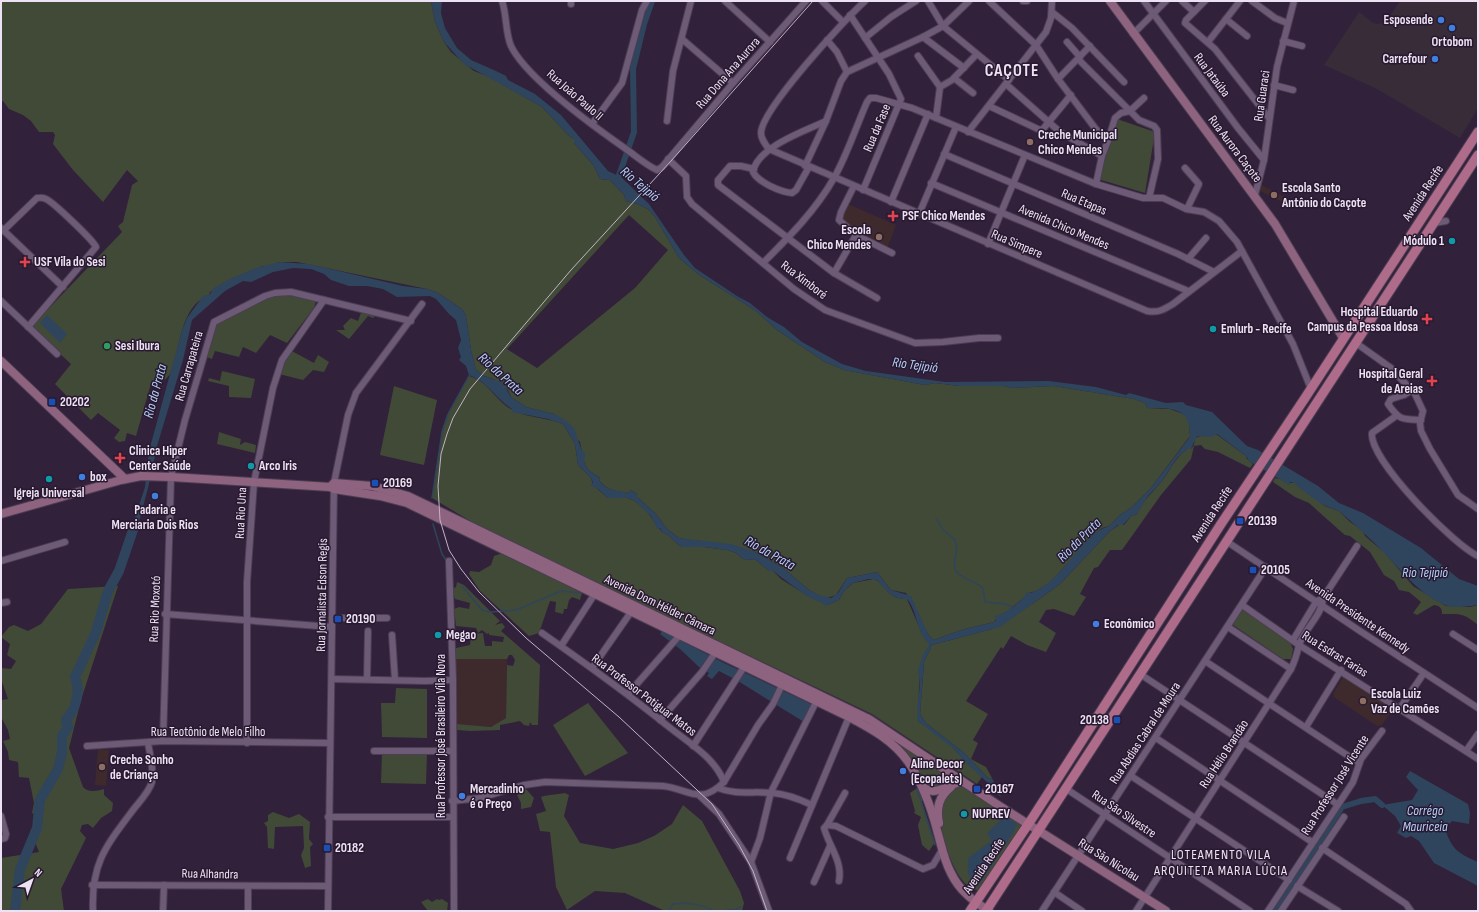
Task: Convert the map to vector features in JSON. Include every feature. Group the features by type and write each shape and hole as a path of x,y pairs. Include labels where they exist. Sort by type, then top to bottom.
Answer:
{"main road":[{"name":"Rua Aurora Caçote","path":"1110,1 1133,34 1276,224 1343,338"},
{"name":"Avenida Recife","path":"970,911 1030,822 1255,472 1311,390 1343,338 1478,132"},
{"name":"Avenida Recife","path":"987,911 1039,828 1478,155"},
{"path":"1,361 125,479"},
{"path":"1,514 125,479 149,476 333,486"},
{"name":"Avenida Dom Hélder Câmara","path":"333,486 380,496 407,504 631,612 743,669 849,717 874,730 891,743 908,762 925,789 931,792 953,783 965,783"},
{"name":"Avenida Dom Hélder Câmara","path":"333,486 372,486 408,496 869,719 965,783 978,787 1039,828"},
{"name":"Avenida Dom Hélder Câmara","path":"919,781 933,816 942,850 955,881 987,911"},
{"path":"942,850 938,818 940,800 950,787 965,783"},
{"name":"Rua São Nicolau","path":"1039,828 1078,855 1166,911"}],"street":[{"name":"Rua João Paulo II","path":"502,1 508,38 515,53 545,84 592,124 657,170 662,168 668,159"},
{"path":"592,124 622,83 642,10 647,1"},
{"path":"667,122 673,71 691,1"},
{"path":"725,1 770,42"},
{"name":"Rua Dona Ana Aurora","path":"668,159 806,1"},
{"path":"822,1 843,22"},
{"path":"769,149 762,138 761,132 765,120 775,105 827,40 865,1"},
{"path":"865,38 891,17 916,1"},
{"path":"928,1 943,26 1007,82 1048,123 1100,155"},
{"path":"826,121 769,149 754,169 754,174 765,183 790,193 794,192 807,166 826,121 841,81 847,72 923,37 943,26 969,1"},
{"path":"989,1 1036,45 1058,79 1107,141"},
{"path":"968,132 1036,45 1049,26 1052,12 1052,1"},
{"name":"Rua Jataúba","path":"1144,1 1233,122 1264,160"},
{"path":"1133,34 1166,1"},
{"path":"1182,1 1194,12"},
{"path":"1205,1 1186,20 1186,25 1208,42 1224,59 1269,118"},
{"path":"1208,42 1240,1"},
{"path":"1252,1 1275,18 1287,23"},
{"name":"Rua Guaraci","path":"1255,195 1264,160 1274,85 1287,23 1294,1"},
{"path":"1052,12 1090,46 1124,82"},
{"name":"Rua da Fase","path":"850,15 879,57 899,92 901,99 862,190"},
{"path":"1226,19 1247,36"},
{"path":"923,37 964,68"},
{"path":"682,39 733,83"},
{"path":"827,40 837,52 847,72"},
{"path":"1283,41 1302,46"},
{"path":"1067,42 1079,58 1130,111 1140,120 1154,126 1157,130 1158,159 1149,198"},
{"path":"1058,79 1090,46"},
{"path":"940,87 954,78 976,55"},
{"path":"918,56 940,87 936,118"},
{"path":"954,78 973,93"},
{"path":"1274,85 1293,90"},
{"path":"988,106 1036,129 1043,129 1070,95"},
{"path":"763,263 787,239 814,207 835,178 867,102 872,98 899,104 928,114 956,127 1096,184 1143,198 1163,198 1187,209 1204,212 1219,221 1237,242 1293,344 1311,390"},
{"path":"1096,184 1100,155 1107,141 1115,118 1122,113 1130,111 1144,98"},
{"path":"891,202 928,114"},
{"path":"920,214 931,183 956,127"},
{"name":"Rua Simpere","path":"769,149 988,244 1154,313 1161,311 1242,251"},
{"name":"Rua Etapas","path":"944,154 1188,259 1214,272"},
{"path":"988,244 1025,155"},
{"name":"Rua Ximboré","path":"668,159 686,176 687,197 692,204 794,289 825,310 909,341 923,343 979,338 998,338"},
{"path":"754,169 741,166 730,166 718,180 718,185 836,275 877,298"},
{"path":"1185,168 1199,184 1187,209"},
{"name":"Avenida Chico Mendes","path":"931,183 1188,291"},
{"path":"854,186 839,218 846,228 856,235 892,253"},
{"path":"28,327 63,287 96,247 90,239 49,201 43,198 37,198 2,229 63,287"},
{"path":"1434,223 1446,221"},
{"path":"836,275 856,235"},
{"path":"1188,259 1206,238"},
{"name":"Rua Carrapateira","path":"171,477 185,420 214,322 275,293 299,293 411,321"},
{"name":"Rua Rio Una","path":"246,743 247,620 254,482 273,388 282,360 324,300"},
{"path":"1,301 57,354"},
{"name":"Rua Jornalista Edson Regis","path":"328,911 328,817 332,680 333,486 348,415 356,393 371,371 411,321 422,304"},
{"path":"1356,344 1391,368 1412,390 1423,411 1420,426 1424,437 1453,489 1463,500 1478,509"},
{"path":"1412,390 1389,400 1388,404 1396,416 1407,420 1421,420"},
{"path":"1396,416 1372,433 1372,440 1380,458 1395,478 1421,505 1464,548 1478,556"},
{"name":"Rua Rio Moxotó","path":"163,741 165,614 171,477"},
{"name":"Avenida Presidente Kennedy","path":"1226,541 1478,708"},
{"path":"1,561 65,542"},
{"path":"1293,640 1316,602 1323,598 1358,546"},
{"name":"Rua Professor José Brasileiro Vila Nova","path":"449,561 452,680 454,911"},
{"name":"Rua Abdias Cabral de Moura","path":"1042,911 1181,700 1266,567"},
{"path":"561,646 594,595"},
{"path":"1323,598 1323,606"},
{"name":"Rua Esdras Farias","path":"1242,605 1299,644 1478,759"},
{"name":"Rua Hélio Brandão","path":"1136,911 1291,669 1298,654 1299,644 1323,606"},
{"path":"592,668 631,612"},
{"path":"165,614 332,627"},
{"path":"332,618 387,618"},
{"path":"1228,627 1291,669"},
{"path":"367,679 368,631"},
{"name":"Rua Professor Potiguar Matos","path":"542,633 628,694 693,746 715,767 724,782"},
{"path":"1454,634 1478,650"},
{"path":"392,635 395,680"},
{"path":"628,694 679,637"},
{"path":"660,720 702,672 714,655"},
{"path":"1205,661 1359,763"},
{"path":"693,746 743,669"},
{"path":"1306,727 1341,670"},
{"path":"1400,708 1424,673"},
{"path":"1140,674 1337,804"},
{"path":"332,680 452,680"},
{"path":"700,796 718,788 724,782 782,687"},
{"path":"752,862 760,838 771,792 816,702"},
{"path":"790,858 849,717"},
{"name":"Rua Professor José Vicente","path":"1268,911 1357,774 1359,763 1382,731"},
{"path":"1466,751 1478,734"},
{"path":"1156,738 1312,842"},
{"name":"Rua Teotônio de Melo Filho","path":"87,746 163,741 330,743"},
{"path":"93,911 92,885 98,866 111,838 151,784 152,766 148,742"},
{"path":"374,751 452,751"},
{"path":"1131,776 1289,880"},
{"path":"452,801 480,798 524,785 545,782 674,787 700,796 719,814 752,862 768,911"},
{"path":"718,788 738,793 771,792 796,797 812,805"},
{"name":"Rua São Silvestre","path":"1065,788 1250,911"},
{"path":"839,881 840,868 824,828 845,793"},
{"path":"1,816 6,834 5,838 1,839"},
{"path":"328,817 452,816"},
{"name":"Rua Professor José Vicente","path":"1281,911 1344,816"},
{"path":"827,825 836,826 923,869 933,865 942,850"},
{"path":"814,882 830,846"},
{"path":"1322,848 1406,904 1411,911"},
{"name":"Rua Alhandra","path":"92,885 328,886"},
{"path":"163,911 164,885"},
{"path":"248,886 248,911"},
{"path":"1297,886 1338,911"},
{"path":"1054,892 1082,911"}],"shaded area":[{"path":"1400,1 1478,1 1478,108 1460,138 1377,89 1324,65 1359,12 1372,22 1377,24 1382,23 1387,20"},
{"name":"Escola Santo Antônio do Caçote","path":"1261,185 1287,198 1284,203 1258,190"},
{"name":"Escola Chico Mendes","path":"848,204 896,225 887,249 840,219"},
{"path":"456,659 507,659 506,718 491,727 457,724"},
{"name":"Escola Luiz Vaz de Camões","path":"1344,676 1394,708 1382,725 1377,726 1334,697 1333,694"},
{"name":"Creche Sonho de Criança","path":"98,749 109,750 106,786 95,785"}],"green space":[{"path":"1,1 431,1 435,22 444,42 451,52 474,71 490,77 542,107 569,136 574,139 574,143 594,166 600,179 610,180 624,195 626,201 648,209 655,217 679,258 698,274 756,311 777,330 825,362 844,370 925,385 935,383 959,386 1004,386 1012,388 1054,386 1134,399 1145,403 1147,408 1170,409 1186,415 1189,421 1190,436 1151,488 1131,508 1121,514 1109,526 1102,528 1090,538 1050,583 1036,591 1029,593 1008,611 998,616 994,622 961,630 934,640 928,634 906,593 891,590 877,572 847,578 836,595 827,598 809,590 783,568 755,552 679,538 667,529 656,514 637,497 637,494 631,490 629,493 616,491 602,484 599,480 600,478 588,470 584,462 580,442 554,414 526,407 511,397 508,390 493,379 484,376 476,370 471,350 466,316 462,309 438,293 427,289 297,262 280,262 263,266 241,275 210,292 209,295 199,301 192,309 186,318 182,329 174,364 170,374 159,385 152,380 136,436 127,433 125,441 119,442 114,438 120,430 98,413 91,420 55,384 71,364 31,327 122,232 118,226 123,222 132,185 138,181 127,170 103,202 73,170 53,144 55,135 53,132 39,132 31,121 23,115 9,109 3,101 1,102","holes":["629,215 668,250 635,288 537,368 507,349"]},
{"path":"1117,119 1155,132 1145,193 1098,179"},
{"path":"299,294 316,301 314,308 287,343 270,335 256,353 243,347 239,357 215,351 212,359 206,357 218,321 270,296"},
{"path":"362,310 377,314 373,318 368,316 349,339 336,330 345,330 343,326 351,318 358,321"},
{"path":"290,350 314,363 318,355 329,362 324,372 313,370 303,380 279,374"},
{"path":"222,371 255,379 251,398 229,397 229,386 208,381 209,378 220,381"},
{"path":"469,376 484,384 511,409 525,415 563,424 575,444 578,465 591,478 593,485 608,498 627,498 635,501 646,510 662,532 668,535 681,547 704,547 727,550 736,553 743,559 756,560 769,571 773,571 781,579 808,596 827,605 839,600 844,591 853,583 874,579 879,582 890,594 907,599 921,631 930,644 922,662 918,721 947,742 982,777 977,784 872,714 472,522 432,498 442,432 448,414"},
{"path":"394,386 437,400 424,465 380,455"},
{"path":"219,432 241,439 240,445 245,442 256,445 255,453 217,444"},
{"path":"1216,434 1246,456 1247,459 1253,464 1250,468 1218,452 1205,449 1201,445 1194,446 1191,459 1161,495 1122,550 1110,550 1098,567 1094,568 1080,594 1086,597 1074,616 1054,609 1046,610 1039,622 1056,633 1046,652 1027,645 1011,636 1003,649 1001,647 966,701 988,714 973,740 978,743 971,759 986,767 992,778 989,779 964,753 926,723 920,714 924,662 932,645 992,629 1035,602 1060,584 1110,531 1119,525 1124,525 1131,516 1137,514 1145,500 1162,481 1179,456 1187,449 1191,449 1194,445 1195,438"},
{"path":"1275,478 1283,480 1287,483 1295,483 1325,506 1339,511 1349,521 1363,531 1365,536 1385,553 1413,586 1446,606 1470,607 1478,605 1478,625 1461,615 1442,614 1442,610 1438,606 1434,605 1417,615 1413,613 1421,602 1409,592 1399,590 1394,581 1384,575 1370,552 1350,536 1345,535 1309,503 1295,497 1273,482"},
{"path":"503,553 582,593 580,600 572,597 569,600 567,609 564,609 563,614 555,612 556,602 550,601 539,633 529,636 480,591 469,574 470,571 479,572 491,565 494,556"},
{"path":"457,582 464,585 500,621 495,625 502,623 505,627 501,631 540,665 538,725 532,725 530,722 529,726 524,725 520,721 500,725 500,730 457,730 457,724 491,727 506,718 507,665 513,666 515,660 512,655 509,655 507,659 456,659 456,648 470,645 471,634 483,633 485,646 492,646 492,641 503,642 504,637 489,635 489,633 487,634 482,630 478,633 476,628 456,626 454,609 459,607 469,609 470,603 455,599 452,589 456,587"},
{"path":"118,586 81,700 69,748 83,787 90,791 104,789 104,795 113,803 112,811 101,818 93,828 88,824 82,825 80,831 86,838 61,889 64,911 1,911 1,858 39,852 35,842 40,833 41,817 32,813 34,803 29,778 19,777 18,762 9,760 8,752 3,741 10,739 8,730 1,717 1,700 8,699 1,679 1,668 11,669 16,661 7,655 10,644 1,637 9,627 14,625 28,631 41,624 68,589"},
{"path":"1241,609 1289,640 1293,649 1291,659 1283,659 1233,625 1232,622"},
{"path":"396,688 427,689 427,738 382,737 381,703 395,703"},
{"path":"588,703 628,753 585,776 553,725"},
{"path":"890,734 958,780 940,787 927,788 912,759"},
{"path":"382,751 427,752 426,784 381,783"},
{"path":"959,786 965,787 1022,823 1021,827 979,890 970,887 962,880 955,869 949,856 941,828 940,807 942,801 946,792"},
{"path":"919,787 923,796 922,802 935,842 929,851 922,845 918,825 921,817 914,813 915,811 910,793"},
{"path":"522,788 527,790 534,798 531,807 521,809 521,803 517,795 519,794 517,790"},
{"path":"565,793 569,795 564,816 580,843 613,849 638,843 654,836 672,824 683,805 702,821 740,891 744,903 742,911 665,911 625,893 595,891 567,910 556,887 550,832 540,831 536,814 546,811 541,797"},
{"path":"273,812 289,818 299,814 310,822 309,839 313,844 310,847 311,866 305,868 301,855 304,848 303,826 275,827 274,849 268,848 267,827 264,823 268,821 268,815"},
{"path":"428,899 432,902 437,899 442,899 448,903 447,911 428,911 421,902"}],"water":[{"name":"Rio Tejipió","path":"431,1 442,1 441,13 445,28 457,48 471,60 506,76 508,80 535,94 561,115 608,171 621,177 649,204 684,255 695,268 750,303 767,317 784,327 802,342 842,364 866,371 945,382 1049,381 1096,387 1126,395 1129,393 1166,403 1183,402 1186,405 1212,412 1247,446 1258,450 1318,486 1339,503 1363,513 1421,548 1459,579 1478,586 1478,605 1453,607 1445,605 1427,595 1340,512 1319,502 1294,483 1290,482 1289,485 1249,461 1246,456 1217,434 1211,437 1197,436 1191,449 1187,449 1177,458 1162,481 1148,496 1137,514 1131,516 1123,525 1118,525 1110,531 1060,584 1000,627 932,645 924,662 920,714 926,723 964,753 989,779 992,778 1001,797 991,790 988,783 965,762 954,749 918,721 917,708 920,683 918,671 923,655 930,644 925,640 919,629 911,604 907,599 893,596 877,580 869,579 853,583 844,591 839,600 827,605 827,607 823,603 807,596 773,571 769,571 756,560 743,559 736,553 727,550 704,547 681,547 668,535 662,532 660,528 657,529 651,516 635,501 627,498 608,498 598,489 590,485 593,483 591,478 578,465 575,444 563,424 548,419 512,412 512,409 481,381 469,375 466,366 459,360 461,357 458,348 461,340 456,320 436,299 430,296 397,297 383,289 367,286 349,286 331,280 324,274 311,269 293,268 273,272 251,282 243,281 225,291 192,320 183,360 157,446 148,488 133,544 127,542 145,487 149,451 182,330 187,318 203,296 209,295 214,288 228,280 256,268 280,262 309,264 403,286 427,289 438,293 462,309 466,316 471,350 476,370 484,376 503,383 511,397 526,407 554,414 565,420 574,428 582,451 585,453 584,462 588,470 600,478 599,480 606,487 629,493 631,490 637,494 637,497 656,514 667,529 679,538 731,544 755,552 783,568 809,590 819,595 831,598 838,593 847,578 877,572 891,590 911,596 928,634 934,640 961,630 994,622 996,620 995,616 1013,607 1027,592 1031,593 1043,587 1054,578 1088,539 1098,531 1109,526 1121,514 1131,508 1151,488 1189,438 1190,433 1187,419 1179,412 1167,408 1147,408 1145,403 1134,399 1054,386 1012,388 1004,386 959,386 935,383 925,385 844,370 825,362 777,330 756,311 698,274 679,258 655,217 648,209 626,201 624,195 610,180 600,179 594,166 574,143 574,139 569,136 542,107 464,64 444,42 435,22"},
{"path":"47,315 67,334 60,343 40,323"},
{"path":"662,631 724,663 811,704 804,722 738,681 719,671 712,679 707,676 709,673 699,667 680,649 660,634"},
{"name":"Corrégo Mauriceia","path":"1410,771 1468,804 1470,813 1469,824 1452,821 1445,828 1453,846 1461,853 1478,862 1478,886 1434,863 1419,841 1411,836 1406,838 1397,833 1401,826 1395,816 1382,805 1412,800 1418,790 1406,777"},
{"path":"1005,816 1017,824 1013,833 978,886 971,880 968,874 968,858 990,842 991,839 987,833"}],"waterway":[{"name":"Rio Tejipió","path":"617,181 634,132 633,69 644,24 652,1"},
{"path":"432,498 442,432 448,414 470,374"},
{"path":"936,519 943,530 952,537 956,543 957,550 954,565 956,571 964,578 983,588 985,602 1005,604 1012,607"},
{"path":"433,524 442,554 446,560"},
{"name":"Rio da Prata","path":"15,911 20,869 37,828 40,800 58,769 62,753 62,736 68,727 66,720 70,716 75,705 78,688 75,677 96,632 108,591 119,571 133,530"},
{"path":"462,586 482,610 491,612 516,610 561,591 580,593"},
{"path":"917,789 935,845"},
{"path":"1276,911 1342,807 1361,801 1375,799 1382,805"},
{"path":"669,911 673,904 684,903 699,905 714,911"},
{"path":"724,911 731,909 732,911 741,907"}],"tram line":[{"path":"767,911 753,871 739,845 712,804 619,717 526,638 479,592 461,569 449,550 440,520 438,486 441,454 447,434 453,418 470,389 571,270 671,161 813,1"}],"place":[{"name":"Esposende","path":"1441,20"},
{"name":"Ortobom","path":"1452,28"},
{"name":"Carrefour","path":"1435,59"},
{"name":"Creche Municipal Chico Mendes","path":"1030,142"},
{"name":"Escola Santo Antônio do Caçote","path":"1274,195"},
{"name":"PSF Chico Mendes","path":"893,216"},
{"name":"Escola Chico Mendes","path":"879,237"},
{"name":"Módulo 1","path":"1452,241"},
{"name":"USF Vila do Sesi","path":"25,262"},
{"name":"Hospital Eduardo Campus da Pessoa Idosa","path":"1427,319"},
{"name":"Emlurb - Recife","path":"1213,329"},
{"name":"Sesi Ibura","path":"107,346"},
{"name":"Hospital Geral de Areias","path":"1432,381"},
{"name":"20202","path":"52,402"},
{"name":"Clinica Hiper Center Saúde","path":"120,458"},
{"name":"Arco Iris","path":"251,466"},
{"name":"box","path":"82,477"},
{"name":"Igreja Universal","path":"49,479"},
{"name":"20169","path":"375,483"},
{"name":"Padaria e Merciaria Dois Rios","path":"155,496"},
{"name":"20139","path":"1240,521"},
{"name":"20105","path":"1253,570"},
{"name":"20190","path":"338,619"},
{"name":"Econômico","path":"1096,624"},
{"name":"Megao","path":"438,635"},
{"name":"Escola Luiz Vaz de Camões","path":"1363,701"},
{"name":"20138","path":"1117,720"},
{"name":"Creche Sonho de Criança","path":"102,767"},
{"name":"Aline Decor (Ecopalets)","path":"903,771"},
{"name":"20167","path":"977,789"},
{"name":"Mercadinho é o Preço","path":"462,796"},
{"name":"NUPREV","path":"964,814"},
{"name":"20182","path":"327,848"}],"district":[{"name":"CAÇOTE","path":"1012,71"},
{"name":"LOTEAMENTO VILA ARQUITETA MARIA LÚCIA","path":"1221,862"}]}
